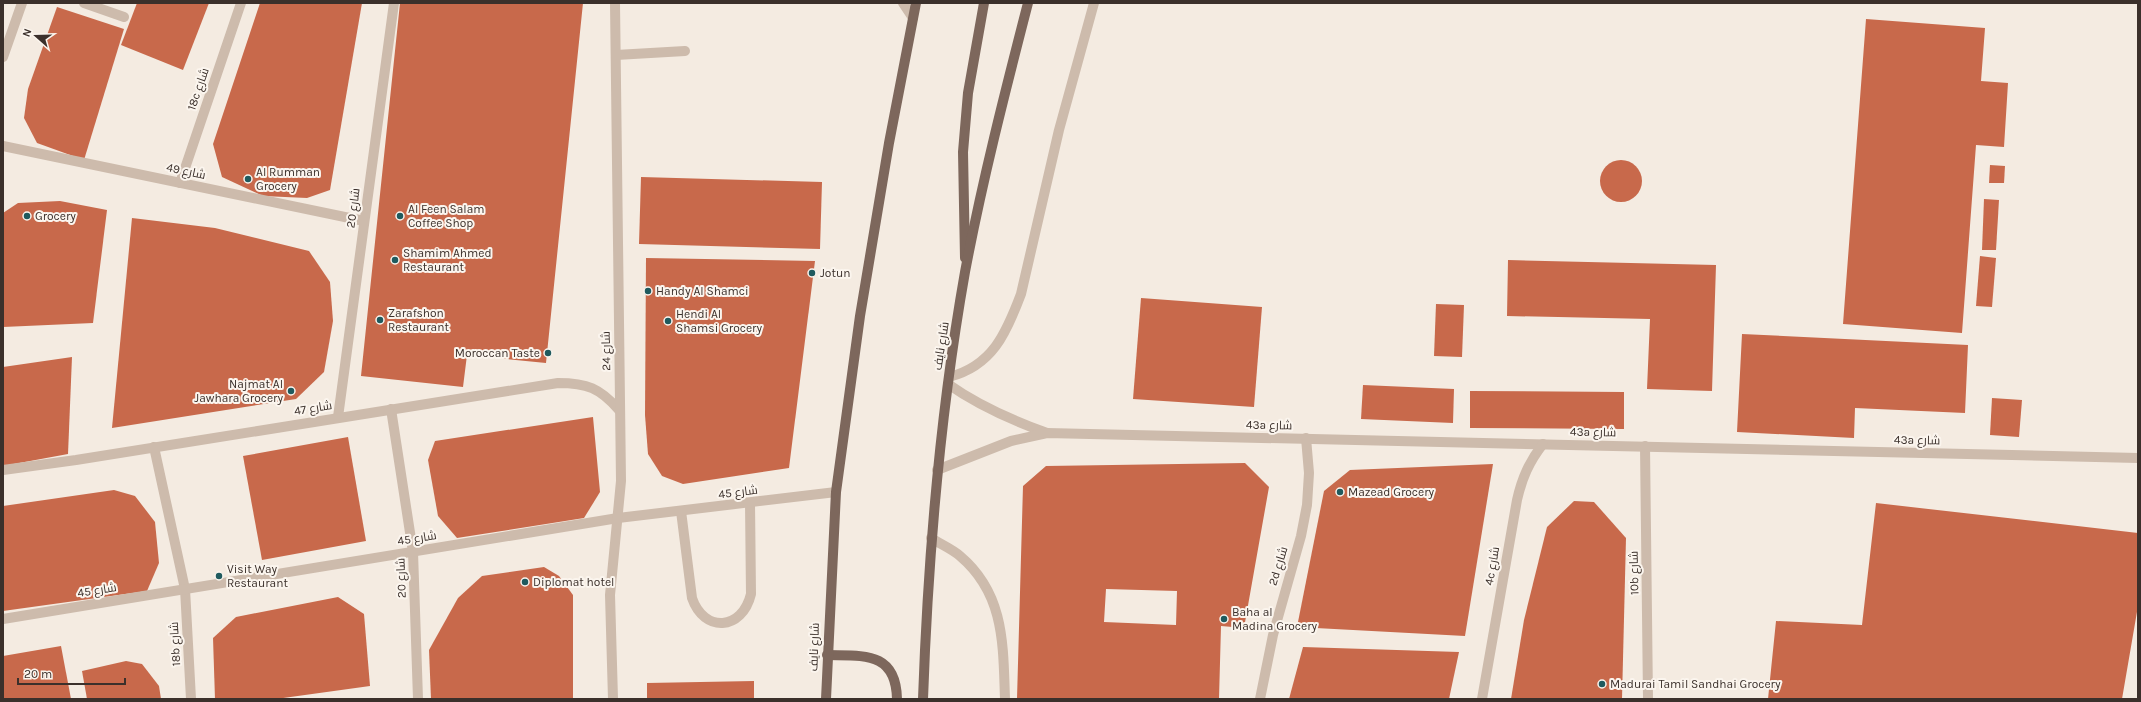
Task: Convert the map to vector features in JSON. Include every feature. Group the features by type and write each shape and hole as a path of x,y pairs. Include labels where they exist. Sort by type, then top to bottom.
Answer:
{"main road":[{"name":"شارع نايف","path":"826,699 836,492 860,316 889,143 916,3"},
{"path":"965,272 963,152 968,93 984,3"},
{"name":"شارع نايف","path":"923,699 926,604 937,470 965,272 997,125 1028,3"},
{"path":"827,655 865,656 876,658 893,674 896,684 897,699"}],"street":[{"path":"3,57 22,3"},
{"path":"84,3 124,17"},
{"name":"18c شارع","path":"180,183 241,3"},
{"name":"شارع 20","path":"338,417 394,3"},
{"name":"شارع 24","path":"613,699 610,595 621,482 619,410 616,3"},
{"path":"903,3 913,18"},
{"path":"949,380 984,361 999,341 1012,319 1021,294 1059,130 1094,3"},
{"path":"616,55 685,51"},
{"name":"شارع 49","path":"3,146 364,221"},
{"name":"43a شارع","path":"949,380 971,400 995,413 1047,433"},
{"name":"شارع 47","path":"3,470 154,448 338,417 558,383 576,383 593,387 608,397 619,410"},
{"name":"شارع 20","path":"392,409 413,552 418,699"},
{"name":"43a شارع","path":"937,470 1011,441 1047,433 2138,458"},
{"name":"2d شارع","path":"1260,699 1273,636 1301,536 1307,505 1309,473 1306,438"},
{"name":"4c شارع","path":"1482,699 1522,479 1530,460 1543,444"},
{"name":"10b شارع","path":"1645,446 1648,699"},
{"name":"18b شارع","path":"154,448 185,589 191,699"},
{"name":"شارع 45","path":"3,619 618,518 836,492"},
{"path":"681,511 692,598 695,608 702,617 712,622 723,623 733,621 742,614 748,606 751,594 750,503"},
{"path":"931,538 960,556 978,575 997,610 1002,642 1005,699"}],"building":[{"path":"137,3 209,3 183,70 121,45"},
{"path":"260,3 362,3 330,190 307,198 263,196 222,177 213,144"},
{"path":"400,3 583,3 546,363 467,355 463,387 361,376"},
{"path":"57,7 124,29 84,160 37,143 24,118 28,89"},
{"path":"1866,19 1985,28 1981,81 2008,83 2004,147 1976,145 1962,333 1843,324"},
{"path":"1621,160 1636,166 1642,181 1636,196 1621,202 1606,196 1600,181 1606,166"},
{"path":"1990,165 2005,166 2004,183 1989,183"},
{"path":"641,177 822,182 820,249 639,244"},
{"path":"1984,199 1999,200 1996,250 1982,250"},
{"path":"60,201 107,210 93,323 3,327 3,213 18,203"},
{"path":"132,218 215,228 309,251 330,282 333,321 324,372 296,399 112,428"},
{"path":"1980,256 1996,258 1992,307 1976,306"},
{"path":"646,258 815,261 789,468 683,484 662,476 648,454 645,415"},
{"path":"1508,260 1716,265 1712,391 1647,389 1650,319 1507,316"},
{"path":"1141,298 1262,307 1254,407 1133,399"},
{"path":"1436,304 1464,305 1462,357 1434,356"},
{"path":"1742,334 1968,345 1965,413 1855,408 1854,438 1737,432"},
{"path":"72,357 68,454 3,466 3,367"},
{"path":"1363,385 1454,389 1453,423 1361,419"},
{"path":"1470,391 1624,392 1624,429 1470,428"},
{"path":"1992,398 2022,400 2019,437 1990,435"},
{"path":"593,417 600,492 584,518 457,538 438,516 428,460 435,441"},
{"path":"348,437 366,541 262,560 243,456"},
{"path":"1245,463 1269,487 1244,628 1221,626 1219,699 1017,699 1023,486 1046,466","holes":["1106,589 1177,591 1176,625 1104,622"]},
{"path":"1493,464 1465,636 1297,627 1324,491 1350,470"},
{"path":"114,490 135,496 155,522 159,563 147,591 3,611 3,506"},
{"path":"1574,501 1594,502 1626,538 1622,699 1511,699 1524,620 1547,527"},
{"path":"1876,503 2138,533 2138,606 2122,699 1768,699 1776,621 1862,625"},
{"path":"544,567 559,576 573,595 573,699 431,699 429,650 458,598 482,576"},
{"path":"338,597 364,614 370,686 276,699 215,699 213,638 236,617"},
{"path":"61,646 71,699 3,699 3,656"},
{"path":"1303,647 1459,652 1449,699 1289,699"},
{"path":"126,661 142,664 159,686 161,699 87,699 82,671"},
{"path":"754,681 754,699 647,699 647,683"}],"place":[{"name":"Al Rumman Grocery","path":"248,179"},
{"name":"Grocery","path":"27,216"},
{"name":"Al Feen Salam Coffee Shop","path":"400,216"},
{"name":"Shamim Ahmed Restaurant","path":"395,260"},
{"name":"Jotun","path":"812,273"},
{"name":"Handy Al Shamci","path":"648,291"},
{"name":"Zarafshon Restaurant","path":"380,320"},
{"name":"Hendi Al Shamsi Grocery","path":"668,321"},
{"name":"Moroccan Taste","path":"548,353"},
{"name":"Najmat Al Jawhara Grocery","path":"291,391"},
{"name":"Mazead Grocery","path":"1340,492"},
{"name":"Visit Way Restaurant","path":"219,576"},
{"name":"Diplomat hotel","path":"525,582"},
{"name":"Baha al Madina Grocery","path":"1224,619"},
{"name":"Madurai Tamil Sandhai Grocery","path":"1602,684"}]}
